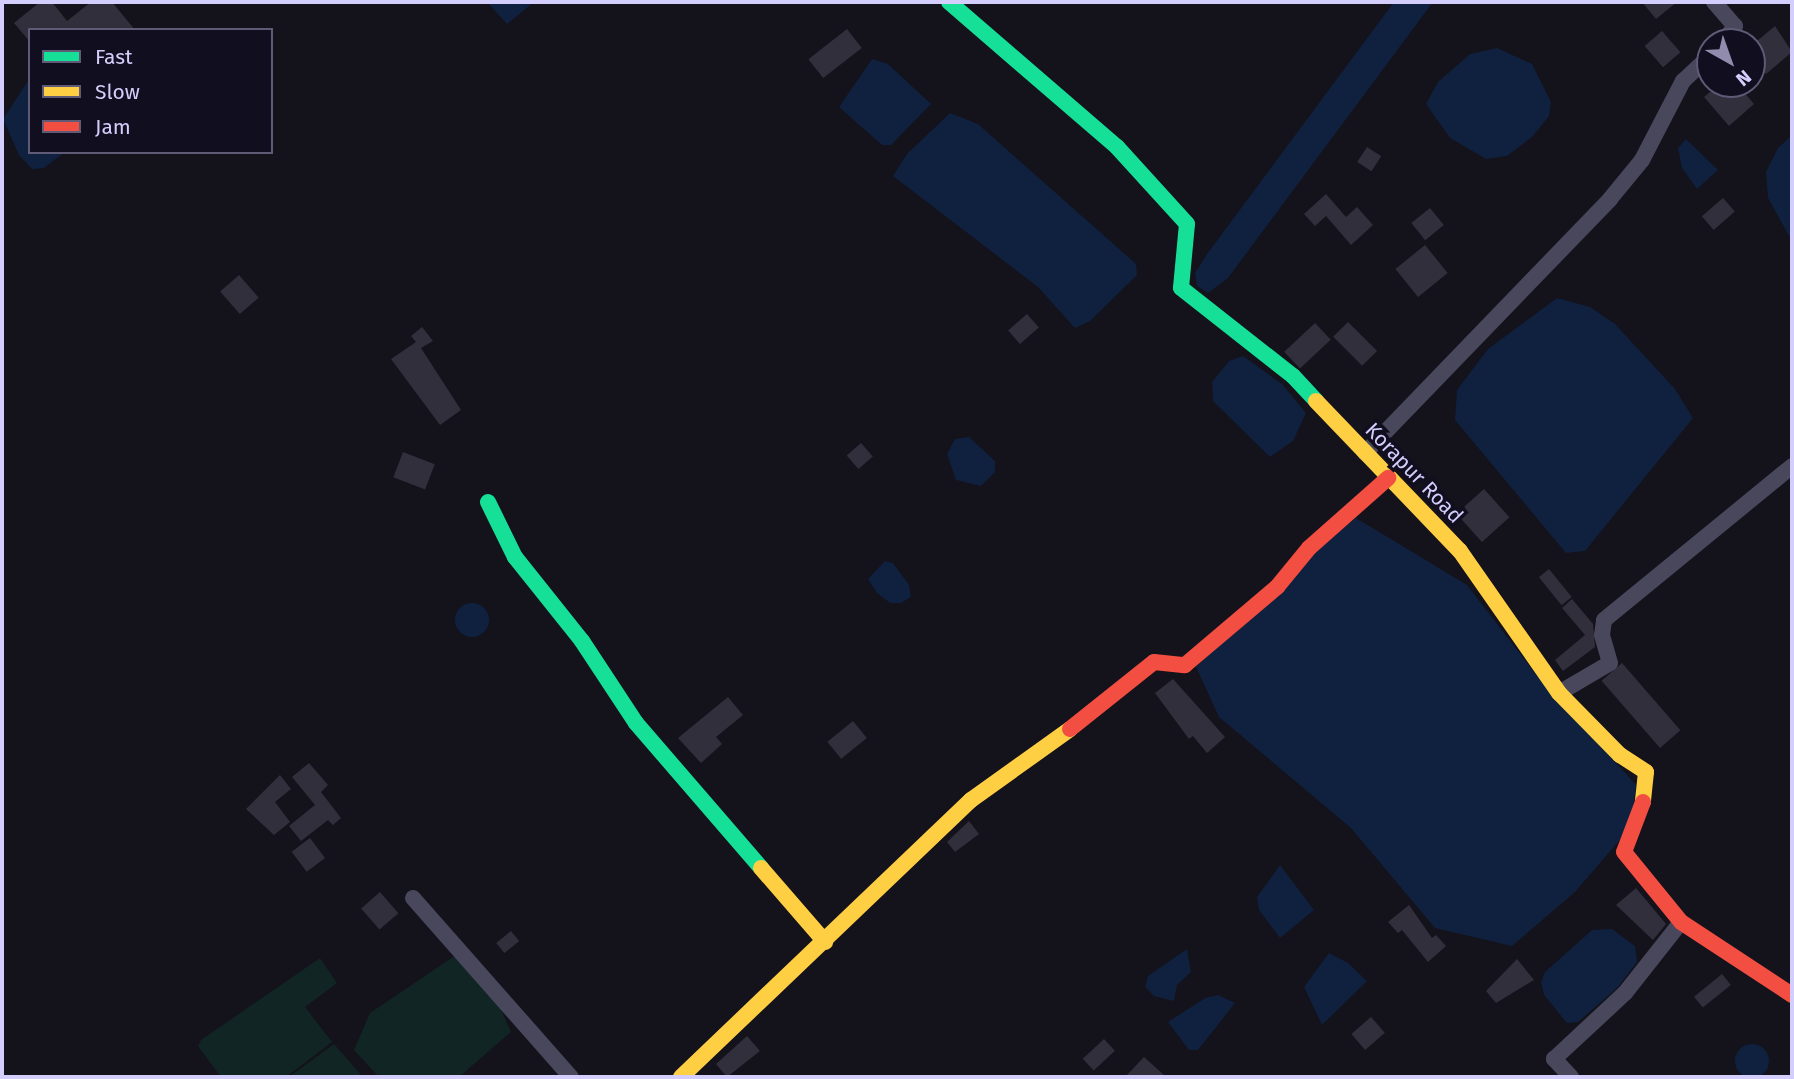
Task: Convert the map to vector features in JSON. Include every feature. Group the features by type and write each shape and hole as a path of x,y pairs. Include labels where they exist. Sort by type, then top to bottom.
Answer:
{"street":[{"name":"Korapur Road","path":"949,2 1117,147 1187,224 1181,288 1293,376 1460,551 1559,693 1620,755 1646,772 1647,793 1624,852 1681,922 1792,995"},
{"path":"1714,2 1735,26 1734,28"},
{"path":"1365,453 1610,199 1643,160 1683,81 1696,68"},
{"path":"1559,693 1610,663 1602,635 1604,620 1792,466"},
{"path":"681,1077 971,800 1048,747 1154,662 1185,665 1277,587 1309,548 1388,478"},
{"path":"488,502 515,557 582,641 636,723 825,942"},
{"path":"413,898 571,1077"},
{"path":"1571,1077 1554,1059 1625,993 1681,922"}],"green space":[{"path":"456,955 500,1007 511,1032 459,1077 379,1077 354,1050 370,1013"},
{"path":"320,958 337,983 305,1007 332,1042 286,1077 221,1077 198,1046 201,1040"},
{"path":"334,1044 363,1077 289,1077"}],"water":[{"path":"487,2 534,2 507,24"},
{"path":"1394,2 1433,2 1228,278 1208,293 1197,286 1195,273 1207,254"},
{"path":"1497,48 1532,64 1551,102 1549,116 1533,136 1507,156 1486,159 1450,138 1426,104 1438,82 1470,54"},
{"path":"872,59 888,64 931,104 891,145 882,145 839,107"},
{"path":"28,81 28,154 62,154 44,168 32,169 19,155 3,119"},
{"path":"950,113 978,124 1136,264 1137,275 1090,321 1075,328 1038,287 893,176 907,154"},
{"path":"1792,135 1792,241 1768,198 1766,172 1778,148"},
{"path":"1686,139 1718,170 1697,189 1682,168 1678,148"},
{"path":"1557,298 1590,307 1615,324 1675,389 1693,418 1585,551 1566,553 1455,420 1457,390 1488,349"},
{"path":"1243,356 1282,384 1306,413 1293,441 1270,457 1213,401 1212,382 1229,361"},
{"path":"969,437 995,461 995,472 981,486 956,480 947,454 955,439"},
{"path":"1356,518 1467,585 1534,672 1636,785 1631,827 1575,892 1512,946 1435,928 1351,828 1219,717 1196,667 1314,552"},
{"path":"885,561 893,563 909,585 911,597 901,603 890,603 877,593 868,579"},
{"path":"472,603 484,608 489,620 484,632 472,637 460,632 455,620 460,608"},
{"path":"1280,865 1314,910 1280,938 1259,910 1257,897"},
{"path":"1612,929 1635,946 1637,962 1617,988 1578,1022 1567,1023 1544,995 1541,982 1545,972 1592,930"},
{"path":"1187,949 1191,972 1177,985 1174,1001 1154,996 1145,987 1148,976"},
{"path":"1329,953 1348,963 1367,981 1322,1025 1304,987"},
{"path":"1218,995 1235,1003 1198,1050 1189,1050 1168,1022 1205,998"},
{"path":"1752,1044 1764,1049 1769,1061 1764,1073 1752,1078 1740,1073 1735,1061 1740,1049"}],"building":[{"path":"40,2 52,2 67,21 91,2 112,2 133,28 28,28 28,40 14,23"},
{"path":"1642,2 1677,2 1656,19"},
{"path":"1775,26 1792,52 1766,74 1766,33"},
{"path":"847,29 862,48 823,78 808,59"},
{"path":"1662,31 1680,52 1663,67 1645,46"},
{"path":"1705,98 1749,98 1754,104 1729,126"},
{"path":"1367,147 1381,156 1371,171 1357,162"},
{"path":"1326,194 1346,217 1357,207 1373,225 1351,245 1326,216 1315,226 1304,214"},
{"path":"1723,198 1735,212 1714,230 1702,216"},
{"path":"1430,208 1444,225 1425,240 1411,223"},
{"path":"1425,245 1448,273 1418,297 1395,269"},
{"path":"239,275 259,298 240,314 220,291"},
{"path":"1027,314 1039,328 1020,344 1008,330"},
{"path":"1348,322 1377,351 1362,366 1333,337"},
{"path":"1315,323 1331,340 1300,368 1284,352"},
{"path":"422,327 433,341 421,348 461,410 440,425 391,359 416,342 411,336"},
{"path":"861,443 873,457 858,469 847,455"},
{"path":"403,452 435,464 425,489 393,477"},
{"path":"1484,489 1509,517 1482,542 1457,514"},
{"path":"1549,569 1572,597 1562,605 1539,577"},
{"path":"1572,599 1593,624 1595,647 1563,671 1555,660 1585,635 1562,608"},
{"path":"1622,663 1680,730 1660,748 1602,681"},
{"path":"1173,679 1225,737 1207,753 1193,736 1189,739 1155,693"},
{"path":"728,697 743,715 716,737 722,744 701,763 678,738"},
{"path":"853,721 867,738 841,759 827,742"},
{"path":"309,763 328,785 321,792 341,818 333,825 328,820 301,841 289,826 315,805 292,777"},
{"path":"280,775 291,789 275,802 290,822 274,835 246,809"},
{"path":"969,821 979,834 955,852 947,842"},
{"path":"310,838 325,858 307,872 292,852"},
{"path":"1636,888 1666,924 1653,940 1616,905"},
{"path":"380,892 398,913 380,930 361,908"},
{"path":"1409,905 1432,938 1436,935 1446,946 1428,962 1402,930 1398,933 1388,922"},
{"path":"511,931 519,941 504,953 496,943"},
{"path":"1517,959 1534,980 1496,1003 1486,991"},
{"path":"1722,974 1731,985 1703,1008 1694,997"},
{"path":"1371,1017 1385,1033 1365,1050 1351,1034"},
{"path":"747,1036 760,1051 727,1077 716,1064"},
{"path":"1104,1039 1115,1051 1094,1070 1083,1059"},
{"path":"1144,1057 1153,1065 1166,1077 1125,1077"}],"traffic: fast":[{"path":"949,2 1117,147 1187,224 1181,288 1293,376 1316,401"},
{"path":"488,502 515,557 582,641 636,723 761,868"}],"traffic: slow":[{"path":"1316,401 1460,551 1559,693 1620,755 1646,772 1643,802"},
{"path":"681,1077 971,800 1070,729"},
{"path":"761,868 825,942"}],"traffic: jam":[{"path":"1070,729 1154,662 1185,665 1277,587 1309,548 1388,478"},
{"path":"1643,802 1624,852 1681,922 1792,995"}]}
